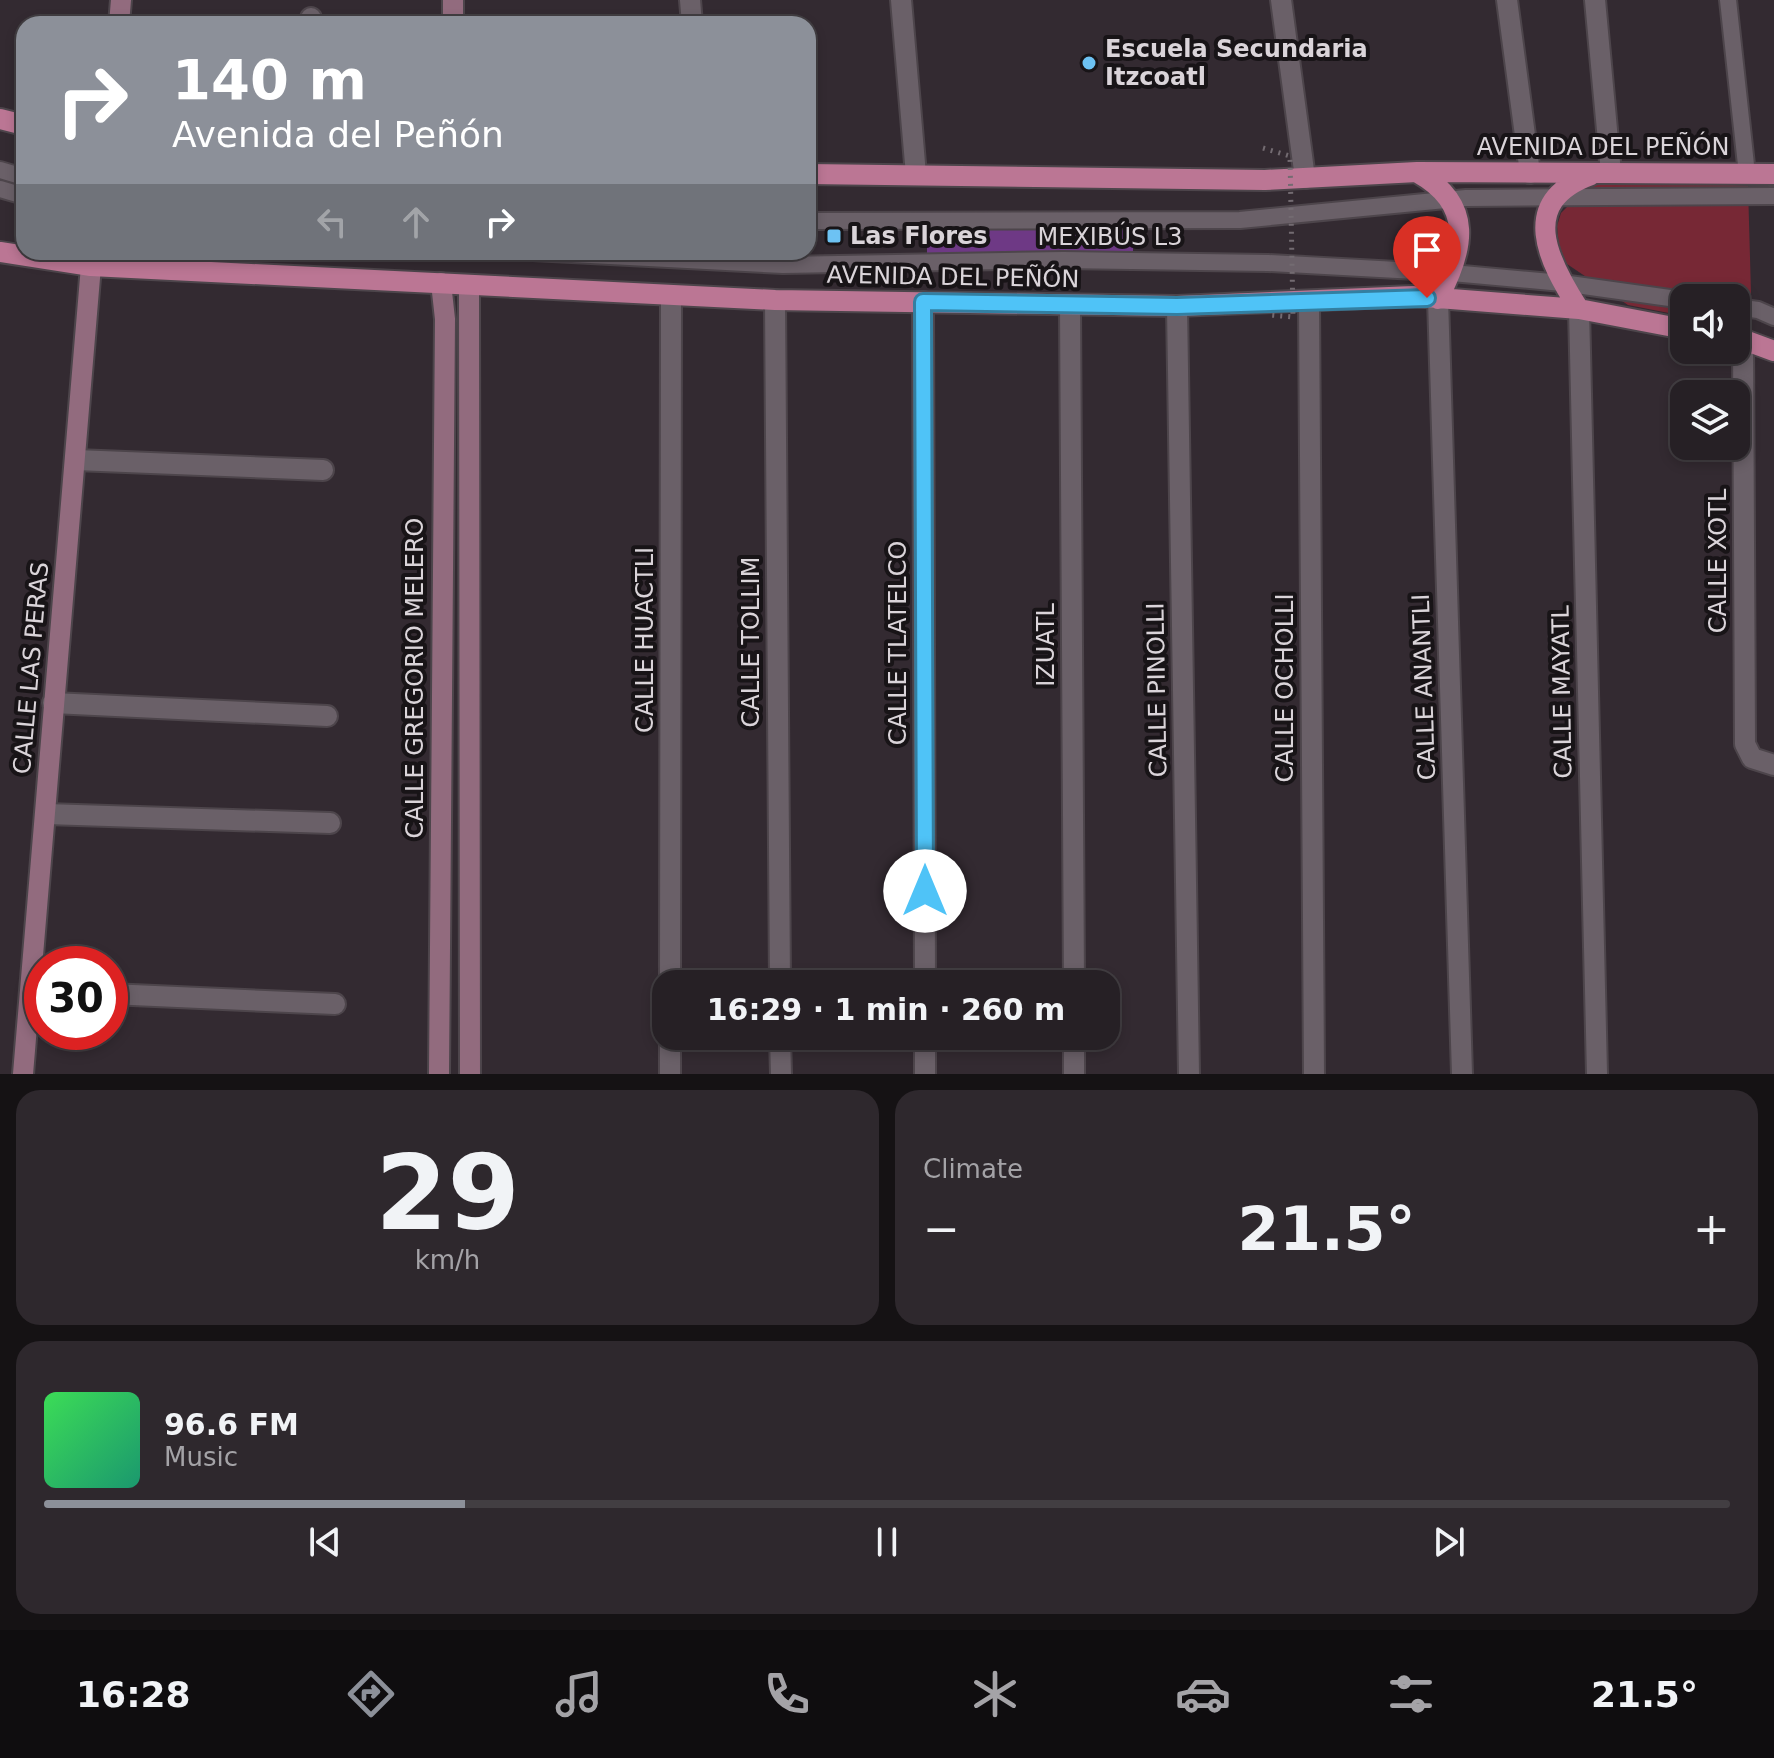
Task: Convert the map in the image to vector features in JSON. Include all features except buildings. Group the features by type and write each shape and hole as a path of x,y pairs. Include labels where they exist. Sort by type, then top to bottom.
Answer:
{"main road":[{"name":"AVENIDA DEL PEÑÓN","path":"816,174 1305,178 1417,172 1774,174"},
{"path":"1417,172 1435,182 1450,199 1459,217 1461,238 1452,273 1432,298"},
{"path":"1579,309 1548,253 1544,233 1548,213 1556,197 1573,182 1611,173"},
{"name":"AVENIDA DEL PEÑÓN","path":"52,260 91,266 775,300 1177,306 1432,298 1579,309 1670,326"},
{"name":"CALLE LAS PERAS","path":"39,946 53,703 91,266"},
{"name":"CALLE GREGORIO MELERO","path":"439,1074 445,319 441,283"},
{"path":"469,285 470,1074"},
{"path":"1750,342 1774,351"},
{"name":"CALLE LAS PERAS","path":"23,1074 27,1050"}],"street":[{"path":"901,0 916,175"},
{"path":"1281,0 1305,178"},
{"path":"1507,0 1530,173"},
{"path":"1595,0 1611,173"},
{"name":"CALLE HUACTLI","path":"670,970 671,295"},
{"name":"CALLE ANANTLI","path":"1432,298 1462,1074"},
{"name":"CALLE TOLLIM","path":"775,300 780,970"},
{"name":"CALLE OCHOLLI","path":"1309,301 1314,1074"},
{"name":"CALLE TLATELCO","path":"923,302 925,970"},
{"name":"IZUATL","path":"1070,305 1074,970"},
{"name":"CALLE PINOLLI","path":"1177,306 1189,1074"},
{"name":"CALLE MAYATL","path":"1579,309 1597,1074"},
{"name":"CALLE XOTL","path":"1739,364 1745,744 1752,758 1774,765"},
{"path":"76,460 323,470"},
{"path":"53,703 327,716"},
{"path":"46,814 330,823"},
{"path":"128,995 335,1004"},
{"path":"670,1050 670,1074"},
{"path":"780,1050 781,1074"},
{"path":"925,1050 925,1074"},
{"path":"1074,1050 1074,1074"}],"lane":[{"path":"1728,0 1747,174"},
{"name":"MEXIBÚS L3","path":"816,221 1240,220 1450,199 1774,196"},
{"name":"MEXIBÚS L3","path":"687,260 783,265 1063,260 1268,263 1452,273 1562,283 1670,298"},
{"path":"1750,309 1774,317"}],"path":[{"path":"1263,148 1290,156 1293,317 1270,315"}],"shaded area":[{"path":"1617,177 1748,186 1752,329 1750,284 1670,284 1670,313 1628,305 1567,264 1559,246 1557,226 1561,213 1584,190"}],"place":[{"name":"Escuela Secundaria Itzcoatl","path":"1089,63"},
{"name":"Las Flores","path":"834,236"}],"route":[{"path":"925,891 923,302 1177,306 1413,296 1427,298"}]}
